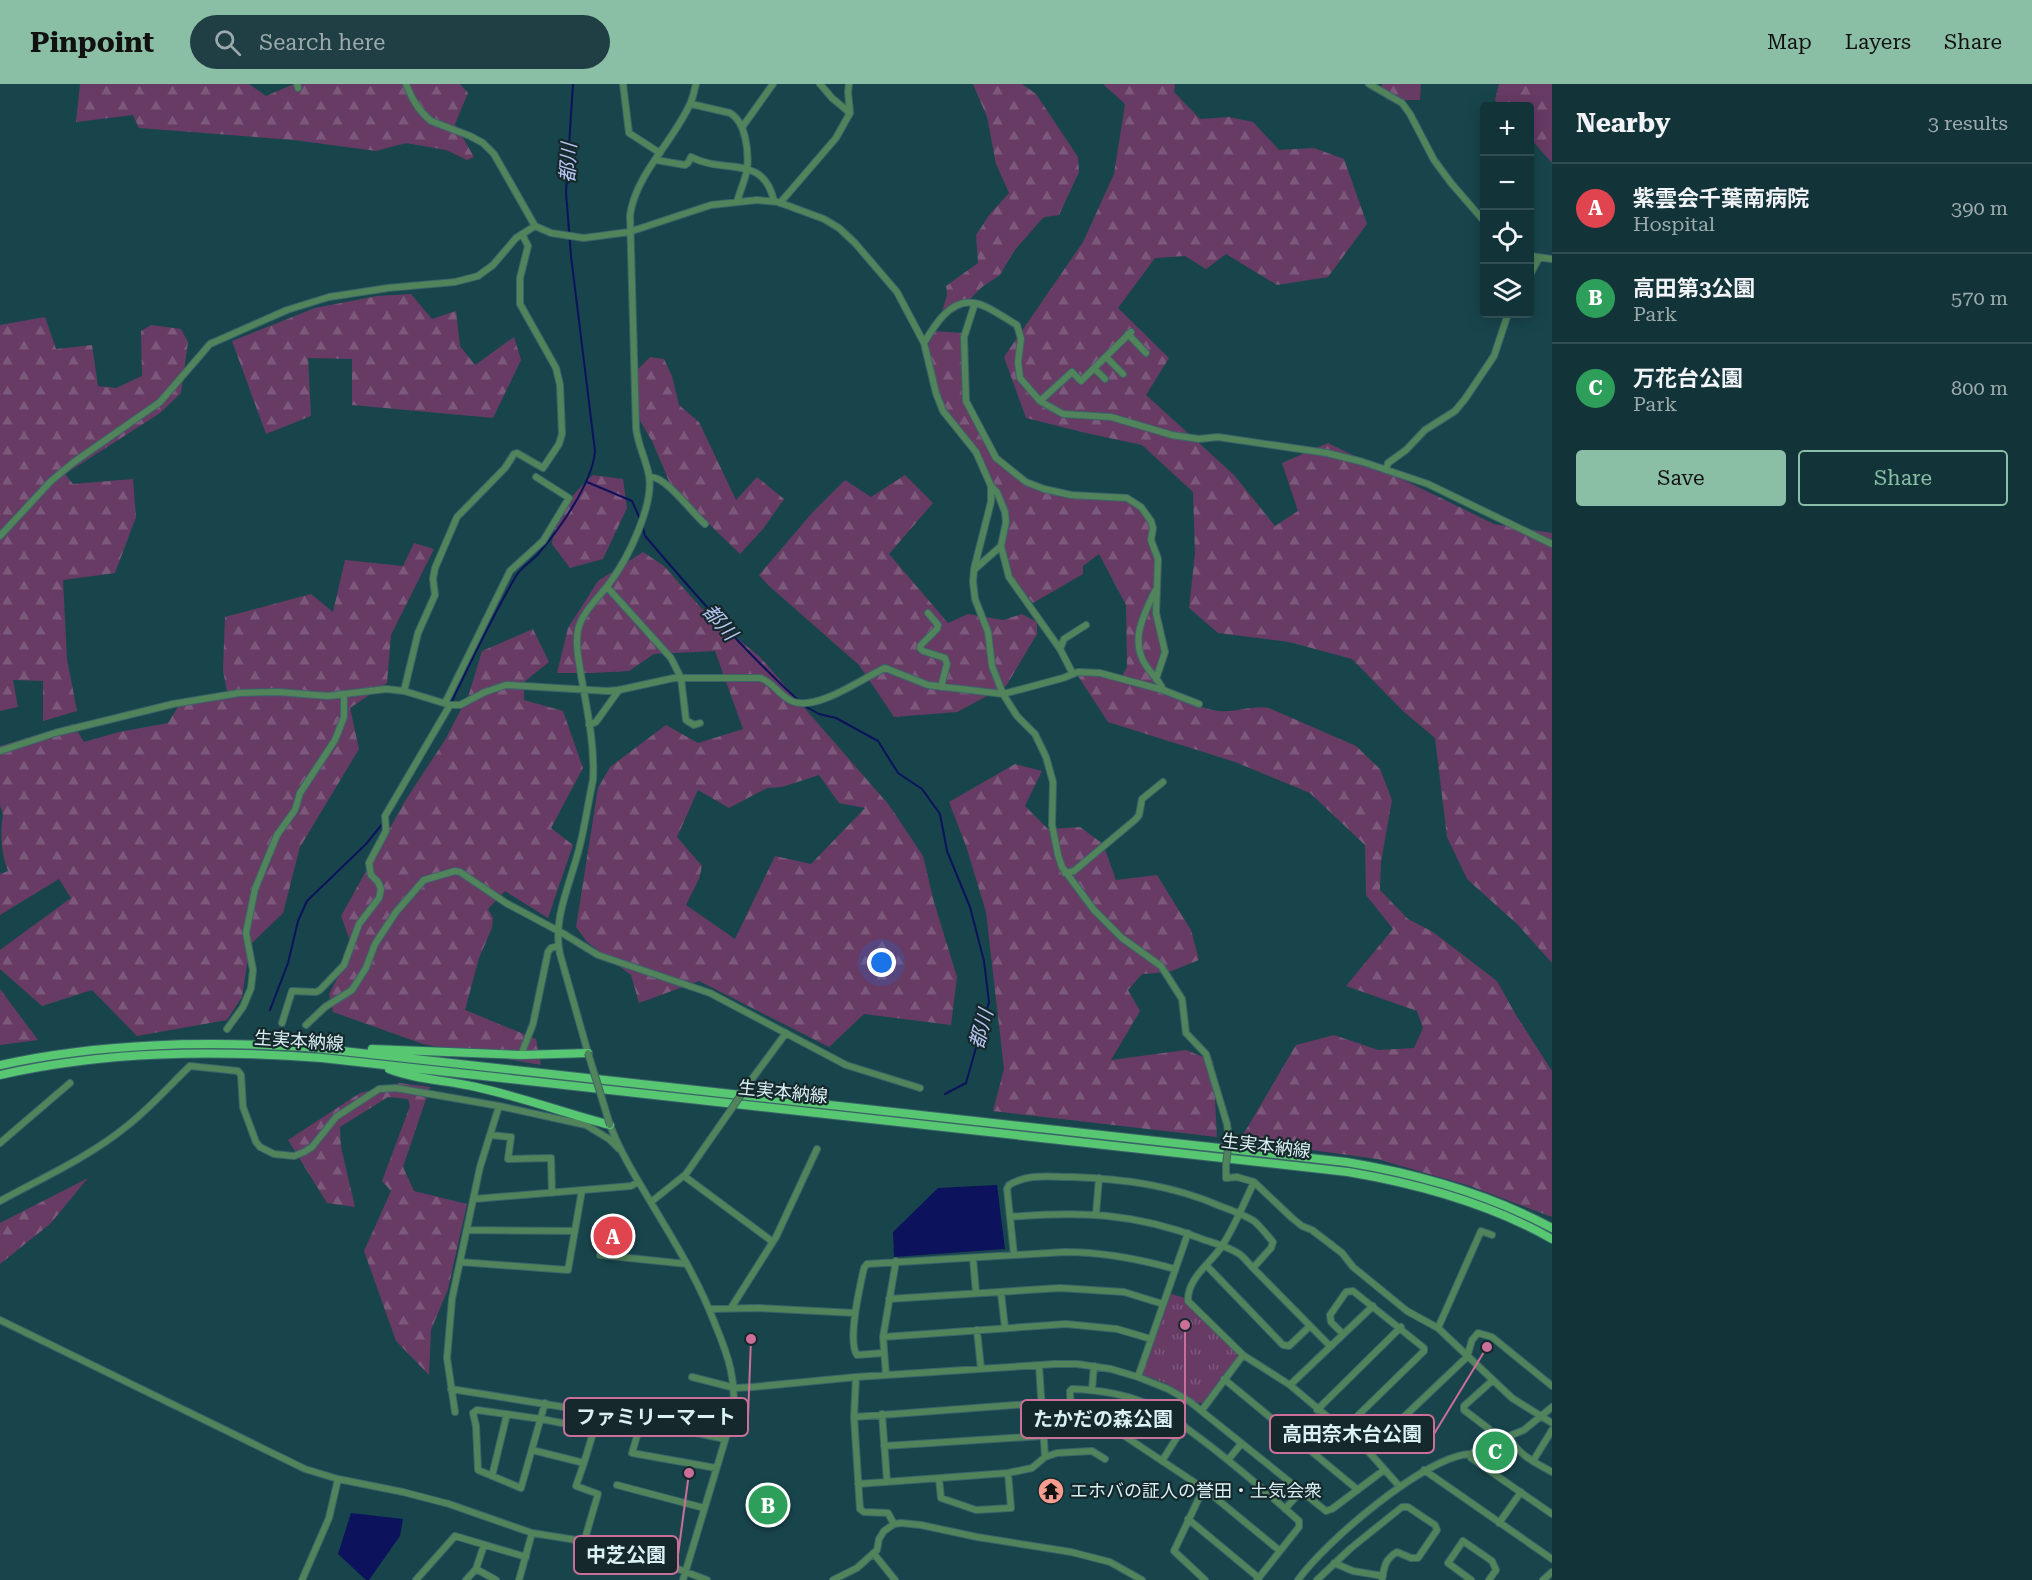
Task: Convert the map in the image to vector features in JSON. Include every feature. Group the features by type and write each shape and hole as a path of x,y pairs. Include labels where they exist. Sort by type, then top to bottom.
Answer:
{"main road":[{"name":"生実本納線","path":"0,1065 126,1046 207,1043 306,1047 1346,1162 1390,1169 1438,1181 1486,1197 1552,1228"},
{"path":"306,1047 521,1055 588,1053"},
{"name":"生実本納線","path":"0,1076 89,1060 175,1054 284,1055 377,1064 1348,1172 1401,1182 1452,1196 1497,1212 1552,1239"},
{"path":"377,1064 406,1076 472,1086 610,1125"}],"street":[{"path":"406,84 412,99 424,115 483,143 495,154 535,226 562,236 629,232 701,208 737,202 777,202 824,219 848,235 897,292 924,343 936,393 943,411 976,452 1005,512 1006,522 1001,546 1009,577 1060,649 1073,674"},
{"path":"623,84 629,133 658,157 685,165 691,157 707,164 754,170 762,177 777,202"},
{"path":"683,1580 732,1417 735,1388 728,1356 710,1309 687,1264 619,1149 588,1053 558,946 558,930 579,848 593,780 578,631 585,614 624,563 633,546 648,499 650,477 640,451 636,428 630,215 633,200 691,104 696,84"},
{"path":"742,126 773,84"},
{"path":"820,84 850,113"},
{"path":"777,202 829,148 850,113 849,84"},
{"path":"1369,84 1402,104 1410,114 1434,160 1480,215"},
{"path":"691,104 730,113 742,126 747,169 737,202"},
{"path":"0,536 51,481 74,462 160,402 210,344 287,310 329,297 478,276 493,265 522,234 535,226"},
{"path":"404,691 418,633 435,595 433,579 435,568 457,517 506,468 514,454 517,453 543,468 559,444 562,434 560,385 556,368 520,304 520,278 528,246 522,234"},
{"path":"1534,257 1552,259"},
{"path":"1534,267 1539,258"},
{"path":"924,343 938,321 954,307 964,303 975,303 1017,325 1021,339 1018,362 1020,378 1040,401 1063,414 1111,417 1172,435 1198,439 1218,437 1327,453 1428,484 1552,544"},
{"path":"975,303 964,337 966,401 996,458 1026,482 1044,489 1071,495 1120,496 1134,502 1147,513 1152,528 1151,540 1158,559 1155,614 1165,652 1156,679"},
{"path":"1386,470 1388,463 1406,450 1425,430 1455,411 1465,399 1494,356 1507,318"},
{"path":"1040,401 1072,372 1082,381 1130,333 1146,352"},
{"path":"1106,357 1123,374"},
{"path":"1094,368 1105,379"},
{"path":"282,1023 292,991 316,992 320,990 344,965 359,924 379,898 381,889 371,875 369,863 386,831 385,816 447,704 510,571 543,541 569,498 536,477"},
{"path":"650,477 668,484 705,525"},
{"path":"991,486 991,502 974,569 973,582 975,599 988,632 992,666 1003,694 1017,716 1035,734 1046,757 1053,782 1052,825 1058,855 1065,873 1094,910 1114,930 1161,966 1182,999 1186,1033 1206,1054 1227,1124 1229,1139 1226,1178 1237,1177 1254,1182 1292,1218 1342,1253 1353,1267 1407,1311 1438,1328 1512,1398 1552,1423"},
{"path":"974,569 1001,546"},
{"path":"607,587 671,658 681,678 687,720 694,724 700,723"},
{"path":"1156,588 1144,614 1137,649 1145,665 1163,690"},
{"path":"928,613 938,626 920,648 945,658 947,664 940,687"},
{"path":"1060,649 1065,639 1086,625"},
{"path":"0,751 65,730 173,704 228,694 278,692 328,696 386,689 404,691 447,704 460,705 485,692 506,685 518,684 584,691 619,690 674,678 760,678 771,683 777,692 796,703 838,693 885,668 928,685 1003,694 1078,672 1100,673 1163,690 1198,704"},
{"path":"589,725 596,723 619,690"},
{"path":"227,1029 243,1007 251,988 253,970 246,933 255,889 277,835 295,810 300,793 335,740 344,717 344,694"},
{"path":"1065,873 1074,871 1136,819 1142,799 1163,782"},
{"path":"306,1025 325,1007 352,990 366,968 375,944 396,912 424,880 454,871 460,872 506,903 558,930 598,955 710,993 846,1065 920,1088"},
{"path":"521,1055 533,1024 548,952 551,948 558,946"},
{"path":"651,1202 684,1176 786,1033"},
{"path":"0,1201 76,1159 125,1128 165,1093 190,1066 238,1071 241,1075 243,1107 256,1142 260,1147 274,1154 294,1156 304,1152 312,1147 336,1118 379,1089 396,1088 500,1106 586,1125 609,1139 619,1149"},
{"path":"0,1143 70,1083"},
{"path":"455,1412 447,1358 452,1299 480,1167 500,1106"},
{"path":"490,1135 511,1137 508,1159 551,1158 552,1192"},
{"path":"731,1308 773,1242 817,1149"},
{"path":"684,1176 773,1242"},
{"path":"1014,1256 1007,1189 1009,1185 1029,1176 1099,1178 1135,1181 1198,1196 1255,1222 1273,1242 1271,1248 1253,1268"},
{"path":"1096,1214 1099,1178"},
{"path":"474,1199 631,1185 638,1182"},
{"path":"1254,1182 1222,1246 1194,1279 1188,1301 1243,1355 1290,1385 1368,1451 1400,1487"},
{"path":"460,1262 568,1270 582,1190"},
{"path":"1010,1217 1059,1213 1096,1214 1134,1219 1188,1233 1237,1252 1330,1346"},
{"path":"467,1230 575,1231"},
{"path":"1438,1328 1481,1231 1492,1235"},
{"path":"1138,1377 1188,1233"},
{"path":"883,1353 857,1355 853,1350 855,1313 864,1268 872,1263 1088,1252 1140,1260 1176,1269"},
{"path":"600,1256 687,1264"},
{"path":"973,1258 976,1293"},
{"path":"886,1376 883,1336 896,1261"},
{"path":"1206,1265 1283,1345 1289,1346 1310,1326"},
{"path":"889,1299 1060,1288 1124,1292 1163,1304"},
{"path":"1342,1431 1424,1351 1423,1346 1401,1327 1353,1291 1346,1292 1329,1318 1343,1334"},
{"path":"1002,1293 1005,1328"},
{"path":"1290,1385 1373,1306"},
{"path":"710,1309 855,1313"},
{"path":"0,1320 305,1469 338,1479 449,1504 532,1533 631,1551 707,1580"},
{"path":"883,1336 1080,1325 1117,1329 1151,1339"},
{"path":"1317,1410 1401,1327"},
{"path":"977,1330 981,1369"},
{"path":"1368,1451 1467,1357 1472,1340 1478,1333 1492,1337 1552,1386"},
{"path":"1202,1410 1243,1355"},
{"path":"692,1377 735,1388 856,1377 1038,1365 1094,1366 1138,1377 1168,1389 1202,1410 1326,1511 1384,1470"},
{"path":"1038,1365 1045,1457"},
{"path":"1092,1389 1094,1366"},
{"path":"856,1377 854,1417 861,1511 888,1513 894,1524"},
{"path":"1224,1380 1358,1490"},
{"path":"1493,1380 1464,1406 1464,1410 1489,1429 1493,1442"},
{"path":"451,1389 545,1403 725,1439"},
{"path":"1188,1519 1258,1579 1299,1527 1300,1523 1184,1426 1143,1402 1092,1389 1072,1389 1070,1391 1071,1418 1074,1421 1106,1428 1123,1435 1206,1490 1280,1551"},
{"path":"854,1417 1042,1402"},
{"path":"545,1403 541,1419 521,1488 478,1470 476,1426 473,1413 477,1410 541,1419 588,1428 593,1433 576,1486 598,1494 584,1542"},
{"path":"689,1432 690,1406 732,1417"},
{"path":"1298,1580 1360,1516 1400,1487 1425,1470 1461,1454 1471,1454 1477,1449 1524,1430 1552,1407"},
{"path":"492,1476 507,1414"},
{"path":"882,1414 887,1481"},
{"path":"641,1422 632,1453 716,1468"},
{"path":"1162,1461 1184,1426"},
{"path":"1533,1461 1552,1430"},
{"path":"884,1446 1043,1436"},
{"path":"1510,1437 1512,1444 1533,1461 1552,1472"},
{"path":"1228,1461 1241,1444"},
{"path":"532,1450 584,1463"},
{"path":"858,1484 1008,1473 1032,1468 1045,1457 1057,1453 1092,1451 1105,1459"},
{"path":"1471,1454 1474,1461 1552,1514"},
{"path":"1425,1470 1552,1559"},
{"path":"939,1479 941,1498 976,1510 1011,1508 1008,1473"},
{"path":"302,1580 329,1518 338,1479"},
{"path":"617,1485 704,1508"},
{"path":"1205,1580 1174,1551 1188,1519 1206,1490"},
{"path":"1285,1509 1301,1491"},
{"path":"1499,1522 1521,1492"},
{"path":"1317,1580 1334,1563 1402,1507 1408,1507 1435,1525 1437,1530 1418,1558 1397,1552 1390,1556 1385,1562 1383,1578 1353,1571 1334,1563"},
{"path":"833,1580 857,1568 874,1554 884,1531 894,1524 921,1525 977,1537 1071,1552 1110,1562 1142,1580"},
{"path":"519,1580 532,1533"},
{"path":"416,1580 454,1536 526,1557"},
{"path":"1471,1580 1448,1563 1463,1541 1492,1562 1496,1570 1489,1580"},
{"path":"466,1580 476,1569 484,1545"},
{"path":"874,1554 895,1580"},
{"path":"476,1569 496,1580"},
{"path":"1351,1580 1353,1571"},
{"path":"1544,1580 1552,1572"}],"green space":[{"path":"80,84 249,84 266,96 294,84 460,84 468,93 455,124 474,157 467,160 446,150 406,143 376,151 294,140 139,128 133,115 76,122"},
{"path":"973,84 1022,84 1036,94 1078,157 1079,172 1059,215 1045,217 1041,220 1014,251 1000,275 982,287 970,299 941,315 947,295 946,286 978,263 976,235 990,214 1009,193 996,164 987,117"},
{"path":"1103,84 1175,84 1174,92 1200,119 1229,117 1253,122 1279,150 1314,148 1344,159 1367,224 1328,277 1277,285 1226,254 1206,269 1185,256 1155,258 1118,308 1169,358 1146,395 1234,475 1275,526 1298,511 1282,463 1328,443 1494,524 1552,533 1552,963 1518,925 1467,879 1447,837 1435,738 1404,712 1352,659 1289,642 1218,633 1189,608 1195,553 1193,492 1142,445 1026,418 1004,357 1083,242 1114,174 1125,104"},
{"path":"1382,84 1421,84 1420,100 1387,100 1381,90"},
{"path":"1499,84 1552,84 1552,163 1534,143 1534,102 1497,102 1495,100"},
{"path":"411,294 432,319 456,311 460,346 475,365 514,337 521,360 493,418 352,405 352,359 308,358 311,416 266,434 232,341 315,308 377,296"},
{"path":"45,317 56,349 92,345 98,386 116,388 142,376 141,331 151,325 181,329 188,342 181,393 160,413 65,474 73,484 133,479 136,517 115,573 63,580 67,659 77,711 43,721 43,681 13,680 18,707 0,711 0,325"},
{"path":"934,331 962,333 965,405 995,460 1038,489 1122,499 1141,509 1147,517 1156,558 1153,613 1163,654 1156,676 1159,686 1122,676 1127,667 1126,605 1099,554 1083,566 1083,574 1033,603 1016,582 1005,558 1005,503 942,408 928,346"},
{"path":"650,357 664,359 672,376 679,405 699,422 736,500 757,477 784,499 763,529 740,554 672,488 652,441 639,419 635,372"},
{"path":"593,475 623,479 627,508 603,559 570,568 552,544 554,533 566,506"},
{"path":"905,475 933,503 889,554 948,623 968,614 1003,620 1022,614 1037,622 1037,634 1006,686 957,712 894,717 859,665 759,575 812,513 845,480 871,497"},
{"path":"414,543 434,549 391,635 387,683 350,708 359,749 300,847 283,913 250,945 242,997 227,1020 137,1036 92,990 42,1006 0,969 0,950 71,898 59,879 0,915 0,874 8,871 2,843 0,746 73,724 84,742 119,732 168,723 183,699 228,697 223,670 225,617 311,594 333,612 345,560 403,566"},
{"path":"643,552 664,566 701,608 761,658 889,805 923,856 934,902 957,977 951,1025 864,1014 829,1047 699,981 639,1003 631,975 587,942 576,927 598,788 610,767 666,725 698,743 743,729 715,651 654,654 629,671 557,673 568,628 598,581","holes":["819,775 839,803 865,808 811,864 775,856 735,939 686,905 699,879 702,866 677,837 698,790 729,808 767,788 782,787"]},
{"path":"533,629 549,662 524,682 524,700 563,711 583,768 551,828 573,845 548,918 505,891 488,909 493,918 492,928 479,958 465,1010 536,1039 541,1065 423,1044 333,1012 329,994 353,949 341,916 405,801 445,740 469,694 482,651"},
{"path":"1094,674 1130,682 1218,711 1269,708 1356,746 1380,769 1392,800 1381,862 1380,890 1408,919 1433,932 1497,981 1552,1071 1552,1217 1470,1186 1377,1159 1240,1140 1296,1045 1334,1035 1378,1050 1414,1048 1423,1028 1417,1011 1346,986 1393,929 1366,895 1365,845 1310,793 1235,762 1108,722 1078,676"},
{"path":"1015,764 1042,771 1025,806 1048,829 1080,827 1103,844 1116,880 1157,875 1191,930 1199,960 1169,972 1142,974 1128,990 1140,1011 1111,1060 1186,1050 1213,1061 1217,1137 993,1111 1004,1069 986,912 966,846 949,802"},
{"path":"0,989 38,1040 0,1045"},
{"path":"399,1083 430,1087 403,1167 414,1191 467,1204 448,1289 431,1330 429,1375 396,1341 364,1251 391,1191 382,1181 410,1106 408,1099 388,1097 340,1127 341,1147 355,1207 327,1203 288,1140 360,1093"},
{"path":"88,1178 50,1224 0,1264 0,1223"},
{"path":"1171,1294 1185,1298 1237,1352 1238,1357 1202,1403 1198,1403 1165,1383 1144,1375 1143,1371"},
{"path":"1509,1440 1511,1447 1515,1449 1507,1460 1499,1456 1491,1468 1475,1457 1481,1449"}],"shaded area":[{"path":"997,1185 1005,1249 894,1257 893,1232 938,1188"},
{"path":"351,1513 403,1519 400,1536 369,1580 366,1580 338,1554"}],"waterway":[{"name":"都川","path":"451,703 516,576 538,554 565,519 582,491 593,463 595,451 571,256 566,192 573,84"},
{"name":"都川","path":"587,482 632,501 640,519"},
{"name":"都川","path":"642,525 645,536 700,600 758,662 799,701"},
{"name":"都川","path":"803,705 819,714 836,718 878,741 898,773 922,789 940,814 947,851 970,907 984,961 989,1002 966,1083 945,1094"},
{"path":"388,816 437,733"},
{"path":"270,1010 288,963 298,921 307,901 366,844 383,823"}],"place":[{"name":"紫雲会千葉南病院","path":"613,1236"},
{"name":"たかだの森公園","path":"1185,1325"},
{"name":"ファミリーマート","path":"751,1339"},
{"name":"高田奈木台公園","path":"1487,1347"},
{"name":"万花台公園","path":"1495,1451"},
{"name":"中芝公園","path":"689,1473"},
{"name":"エホバの証人の誉田・土気会衆","path":"1051,1491"},
{"name":"高田第3公園","path":"768,1505"}]}
